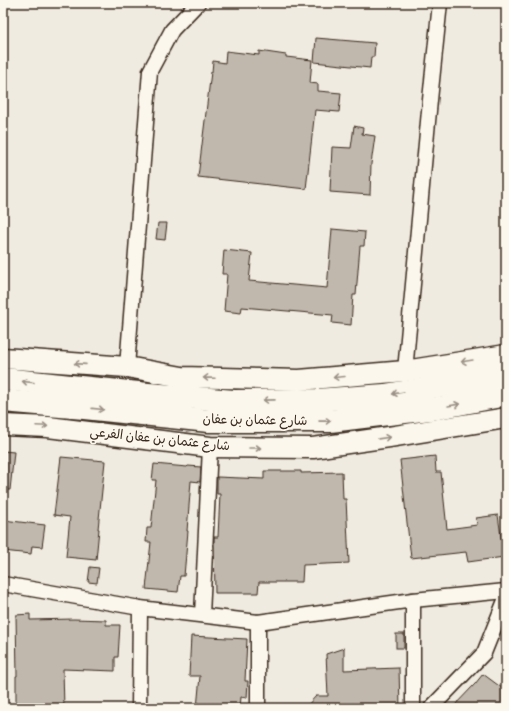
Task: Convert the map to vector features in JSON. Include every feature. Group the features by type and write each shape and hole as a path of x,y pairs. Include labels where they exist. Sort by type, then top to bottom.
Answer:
{"main road":[{"path":"3,358 127,367 182,377 299,380 405,371 506,355"},
{"name":"شارع عثمان بن عفان","path":"3,379 234,401 317,400 385,395 506,375"},
{"name":"شارع عثمان بن عفان","path":"3,401 209,421 330,421 438,408 506,395"},
{"name":"شارع عثمان بن عفان الفرعي","path":"3,425 48,427 210,447 314,448 389,438 506,418"}],"street":[{"path":"127,367 150,71 172,30 198,3"},
{"path":"405,371 440,3"},
{"path":"202,615 210,447"},
{"path":"3,584 140,608 258,622 413,600 506,590"},
{"path":"431,708 484,653 506,598"},
{"path":"413,600 413,708"},
{"path":"139,708 140,608"},
{"path":"258,622 258,708"}],"building":[{"path":"316,38 375,43 374,57 371,57 370,68 314,62"},
{"path":"226,51 259,55 259,51 286,55 286,57 312,60 310,83 318,84 318,91 341,93 339,112 315,110 306,189 198,177 213,61 225,63"},
{"path":"354,126 363,128 362,134 375,136 371,164 370,195 330,192 332,147 351,148"},
{"path":"158,223 167,223 165,240 156,239"},
{"path":"332,229 365,232 364,246 360,246 356,295 353,295 351,325 332,323 333,315 242,307 241,313 224,311 227,274 222,274 224,250 252,253 249,281 327,288"},
{"path":"3,451 14,452 10,490 3,490"},
{"path":"435,456 436,472 441,472 447,529 477,525 476,518 498,515 504,557 468,562 466,552 411,558 400,460"},
{"path":"61,457 105,461 96,560 66,557 70,517 54,515"},
{"path":"154,464 201,467 200,482 191,481 184,576 180,576 178,592 146,589 151,542 146,542 147,528 151,528 156,480 152,480"},
{"path":"264,471 301,471 301,473 342,472 343,499 346,499 349,563 303,565 302,582 259,582 258,593 215,593 214,537 218,537 220,494 217,494 217,477 264,479"},
{"path":"3,520 45,525 42,547 32,546 31,554 3,551"},
{"path":"90,567 99,568 97,583 88,582"},
{"path":"30,614 30,620 106,620 106,625 120,625 118,657 115,657 115,671 63,669 64,708 16,708 16,615"},
{"path":"396,634 404,634 404,648 396,648"},
{"path":"191,636 247,639 245,681 248,681 247,698 241,697 240,708 197,708 200,676 189,676"},
{"path":"344,648 344,670 399,668 400,708 305,708 316,696 328,696 326,654"},
{"path":"483,674 506,691 506,708 452,708 475,684"}]}
